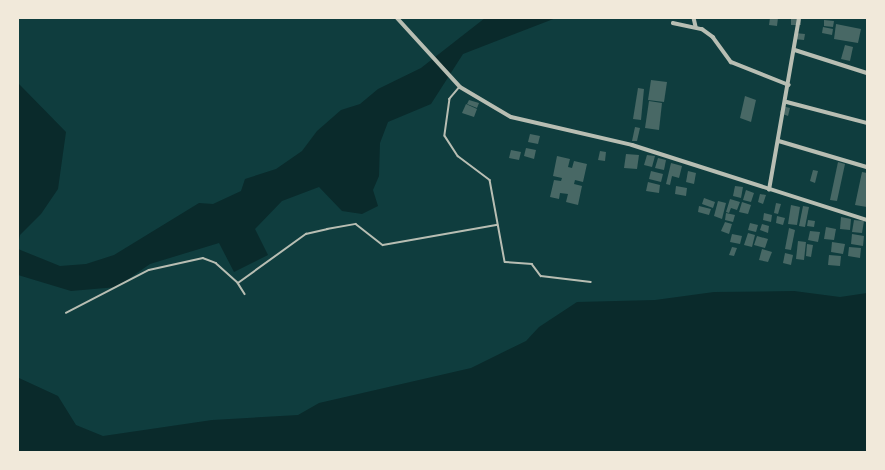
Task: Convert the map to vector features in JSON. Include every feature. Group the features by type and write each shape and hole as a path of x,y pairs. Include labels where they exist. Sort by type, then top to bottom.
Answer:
{"street":[{"path":"397,18 460,87 511,116 632,145 769,191 867,220"},
{"path":"694,18 696,27"},
{"path":"769,191 787,102 799,18"},
{"path":"672,23 696,27 714,37 731,62 789,85"},
{"path":"795,50 867,73"},
{"path":"787,102 867,124"},
{"path":"779,141 867,167"}],"lane":[{"path":"460,87 450,99 445,136 458,156 490,180 505,262 532,264 541,276 591,282"},
{"path":"238,283 306,234 327,229 356,224 383,245 497,224"},
{"path":"66,313 149,270 203,258 216,262 238,283 245,294"}],"water":[{"path":"485,18 556,18 463,54 431,104 388,122 380,143 379,176 373,190 378,206 362,214 342,211 319,187 282,201 255,229 268,255 234,272 219,243 150,264 117,287 71,291 18,275 18,249 60,266 86,264 114,255 199,203 213,204 241,191 245,179 276,169 302,151 317,131 341,110 360,104 378,89 421,68"},
{"path":"18,83 66,132 58,189 41,214 20,235 18,245"},
{"path":"794,291 840,297 867,293 867,452 18,452 18,356 19,378 58,396 76,425 103,436 212,420 298,415 319,403 471,368 526,341 539,327 577,302 655,300 714,292"}],"building":[{"path":"770,18 778,18 777,26 769,25"},
{"path":"791,18 801,18 801,25 791,25"},
{"path":"824,20 834,21 833,27 824,26"},
{"path":"836,24 861,29 858,43 834,39"},
{"path":"823,27 833,29 832,35 822,33"},
{"path":"795,33 805,34 804,40 794,39"},
{"path":"845,45 853,47 850,61 841,59"},
{"path":"651,80 667,82 664,102 648,100"},
{"path":"638,88 644,89 641,120 633,119"},
{"path":"745,96 756,100 751,122 740,118"},
{"path":"469,100 479,103 477,108 467,104"},
{"path":"649,101 662,103 659,130 645,128"},
{"path":"466,104 477,109 474,117 462,113"},
{"path":"782,106 790,108 788,116 780,113"},
{"path":"635,127 640,128 637,141 632,141"},
{"path":"530,134 540,136 538,144 528,142"},
{"path":"526,148 536,150 534,159 524,156"},
{"path":"511,150 521,152 519,160 509,158"},
{"path":"600,151 606,152 605,161 598,160"},
{"path":"626,154 639,155 637,169 624,168"},
{"path":"647,155 655,156 652,167 644,165"},
{"path":"557,156 570,159 568,167 572,168 574,161 587,164 583,182 575,180 574,184 582,186 578,205 566,202 568,194 560,193 559,199 550,197 554,180 561,181 562,178 553,176"},
{"path":"658,158 666,160 664,170 655,168"},
{"path":"838,162 845,164 837,201 830,200"},
{"path":"671,163 682,166 679,178 672,176 670,185 666,184"},
{"path":"813,170 818,171 815,183 810,181"},
{"path":"651,171 663,174 661,182 649,179"},
{"path":"688,171 696,173 694,184 686,182"},
{"path":"862,172 867,173 867,207 855,205"},
{"path":"648,182 660,185 659,193 646,191"},
{"path":"676,186 687,188 686,196 675,194"},
{"path":"735,186 743,187 741,198 733,196"},
{"path":"746,190 754,193 751,202 743,200"},
{"path":"760,194 766,195 763,204 758,202"},
{"path":"704,198 715,202 713,208 702,204"},
{"path":"730,199 740,202 737,210 731,208 729,213 726,212"},
{"path":"718,201 726,203 722,219 714,216"},
{"path":"742,202 751,205 748,214 739,212"},
{"path":"776,203 781,204 778,214 774,213"},
{"path":"791,205 800,207 797,225 788,224"},
{"path":"699,206 711,209 709,215 698,212"},
{"path":"803,206 809,207 805,227 799,226"},
{"path":"726,213 735,215 733,222 725,220"},
{"path":"764,213 772,215 771,222 763,220"},
{"path":"777,216 785,218 783,225 776,223"},
{"path":"841,217 851,219 850,230 840,229"},
{"path":"808,220 815,221 814,227 807,226"},
{"path":"854,220 864,221 862,233 852,232"},
{"path":"725,222 732,224 729,234 721,231"},
{"path":"750,223 758,225 756,232 748,230"},
{"path":"762,224 769,226 768,233 760,230"},
{"path":"826,227 836,229 834,240 824,239"},
{"path":"789,228 795,230 791,250 785,249"},
{"path":"810,231 820,232 818,242 808,240"},
{"path":"748,233 755,235 752,247 744,245"},
{"path":"732,234 742,236 740,244 730,242"},
{"path":"852,234 864,236 863,246 851,244"},
{"path":"757,236 768,239 765,248 754,245"},
{"path":"798,241 806,242 804,260 796,259"},
{"path":"832,242 845,244 843,254 831,252"},
{"path":"807,244 813,245 811,257 806,256"},
{"path":"732,247 737,248 734,256 729,255"},
{"path":"849,247 861,248 860,258 848,256"},
{"path":"762,249 772,252 768,262 759,260"},
{"path":"785,253 793,255 791,265 783,263"},
{"path":"829,255 841,256 840,266 828,265"}]}
